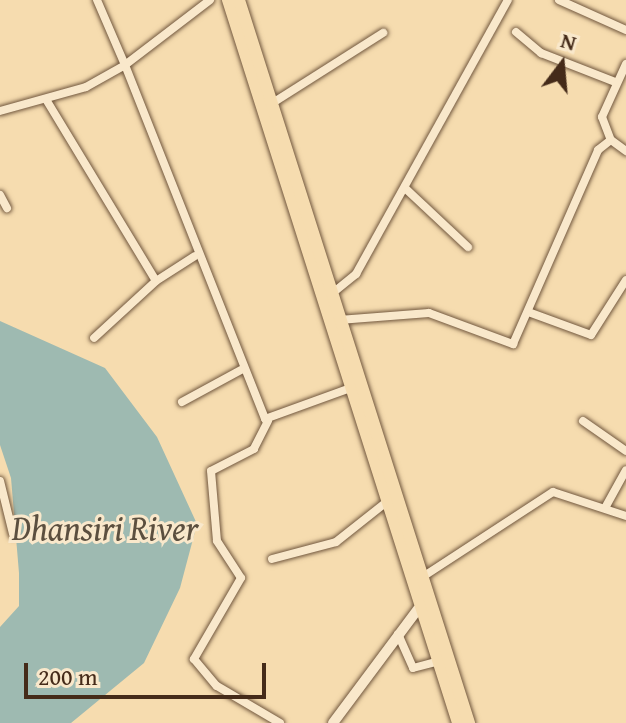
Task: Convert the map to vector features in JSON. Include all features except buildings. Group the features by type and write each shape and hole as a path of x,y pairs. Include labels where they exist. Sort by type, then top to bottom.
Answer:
{"main road":[{"path":"228,0 384,504 458,723"},
{"path":"239,0 329,297 424,576 469,723"}],"street":[{"path":"97,0 125,65 195,256 241,370 268,421"},
{"path":"0,112 47,101 125,65 210,0"},
{"path":"329,297 347,287 406,189 508,0"},
{"path":"559,0 626,30"},
{"path":"516,32 541,53 615,82"},
{"path":"270,105 383,33"},
{"path":"626,64 615,82 602,117 611,140 626,151"},
{"path":"47,101 156,281"},
{"path":"338,320 437,314 510,345 531,313 598,150 611,140"},
{"path":"406,189 468,247"},
{"path":"0,195 7,208"},
{"path":"94,338 156,281 195,256"},
{"path":"531,313 591,335 626,280"},
{"path":"182,402 241,370"},
{"path":"280,723 209,680 194,659 241,578 217,541 211,471 254,449 268,421 348,389"},
{"path":"583,421 626,451"},
{"path":"605,508 626,470"},
{"path":"0,481 13,534"},
{"path":"424,576 547,494 626,516"},
{"path":"272,559 336,542 384,504"},
{"path":"333,723 418,609"},
{"path":"398,634 413,668 436,662"}],"water":[{"name":"Dhansiri River","path":"0,321 105,368 157,437 197,524 180,588 144,663 71,723 0,723 0,627 19,606 19,573 11,478 0,445"}]}
